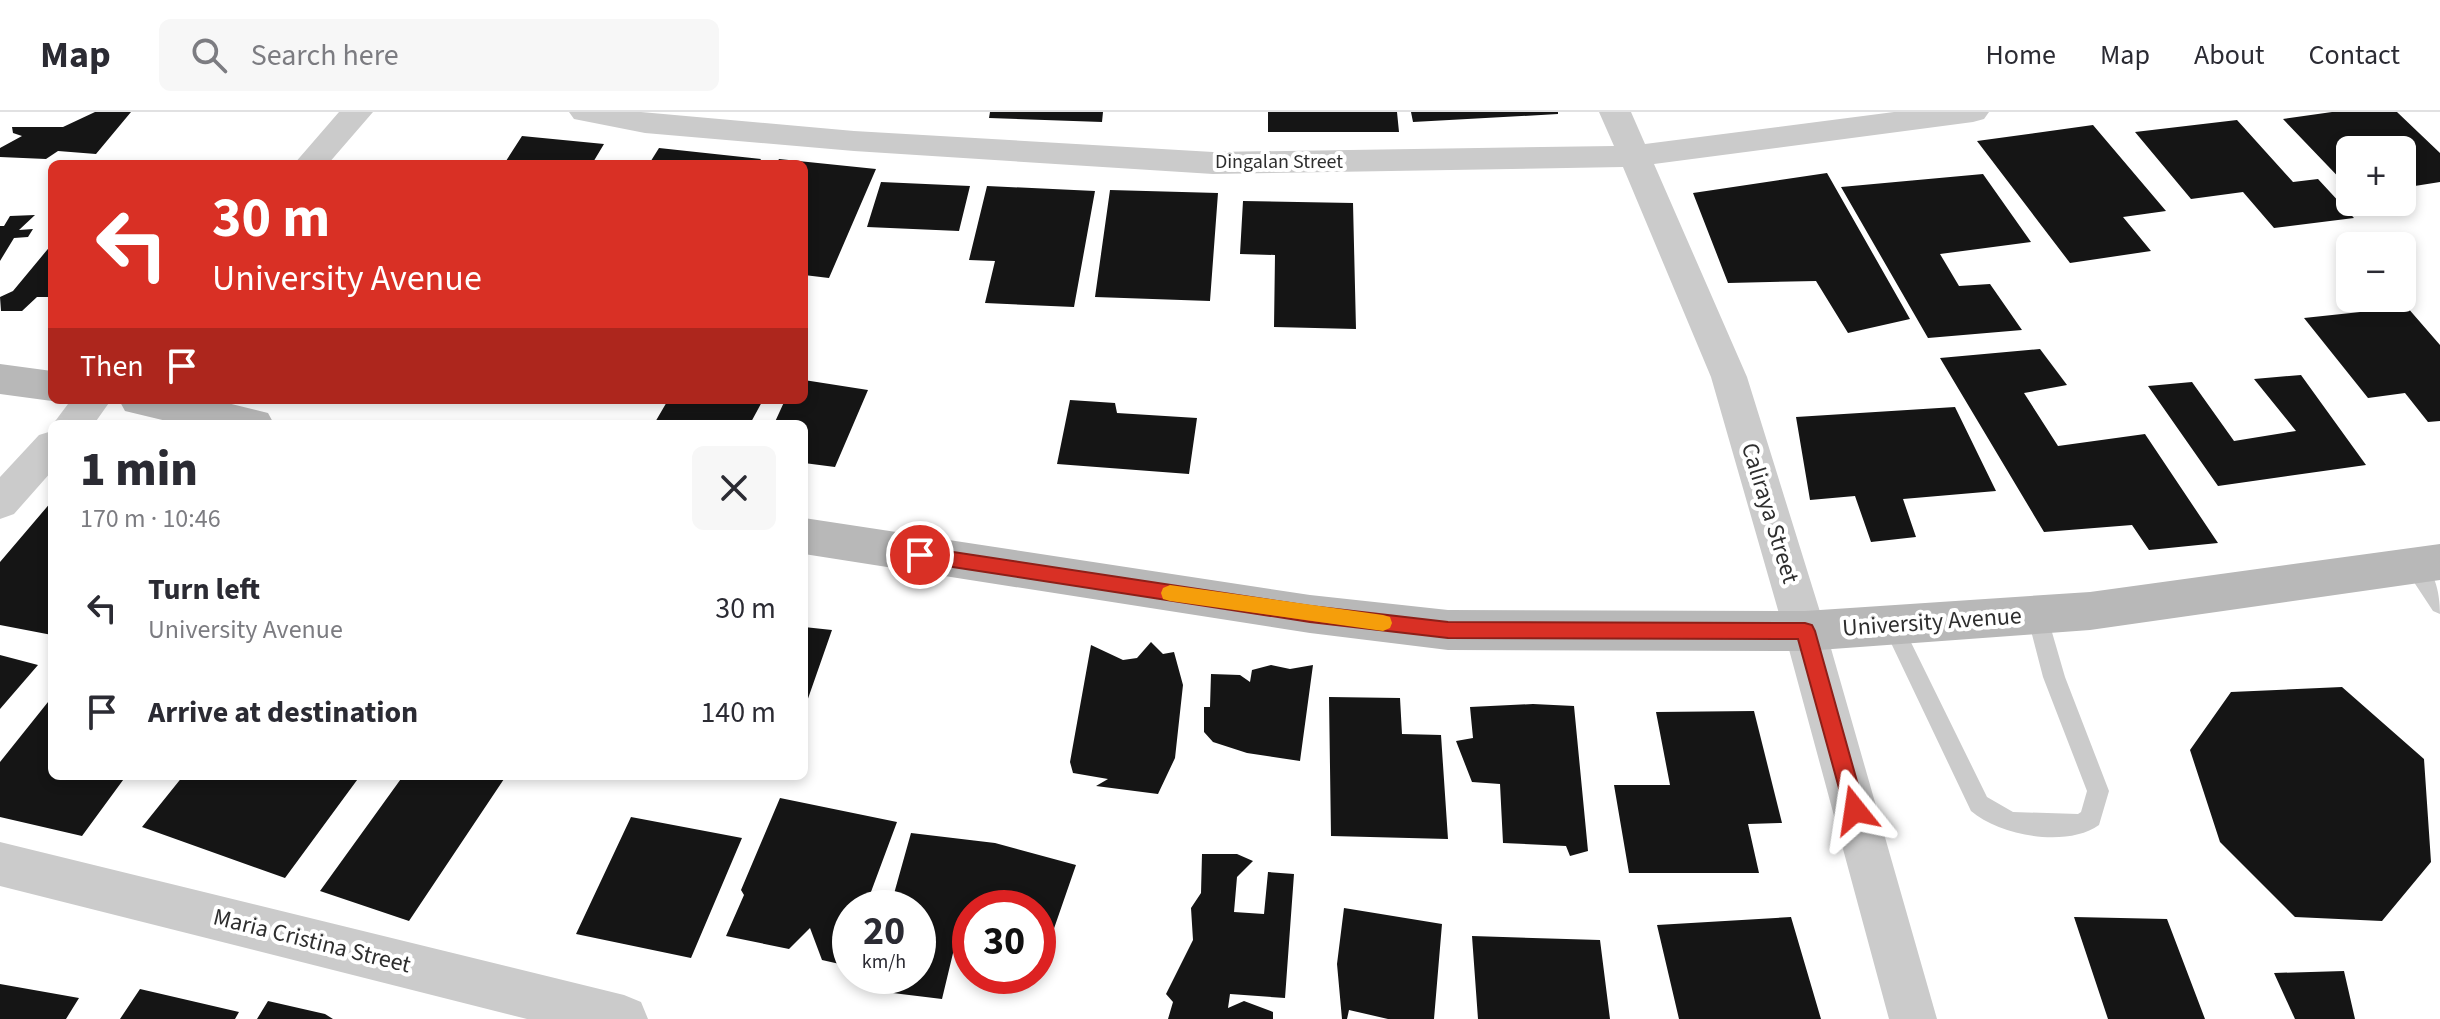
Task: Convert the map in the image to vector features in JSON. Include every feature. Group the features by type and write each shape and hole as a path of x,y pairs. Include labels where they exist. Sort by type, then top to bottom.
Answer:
{"street":[{"path":"314,160 357,112"},
{"name":"Dingalan Street","path":"585,112 645,123 854,141 1213,163 1635,156 1973,112"},
{"name":"Caliraya Street","path":"1615,112 1729,377 1805,631 1913,1019"},
{"path":"0,379 48,385"},
{"path":"76,420 90,404"},
{"path":"158,404 235,420"},
{"path":"0,503 48,450"},
{"name":"University Avenue","path":"808,537 1294,612 1448,630 1805,631 2090,611 2426,563"},
{"name":"Maria Cristina Street","path":"0,864 624,1019"}],"lane":[{"path":"2426,563 2440,605"},
{"path":"1892,624 1979,804 2004,822 2081,825 2091,818 2098,791 2054,677 2049,649 2037,615"}],"building":[{"path":"95,112 131,112 96,154 58,151 46,159 0,157 0,148 22,136 13,133 12,127 63,127"},
{"path":"990,112 1103,112 1102,122 989,118"},
{"path":"1268,112 1397,112 1399,132 1268,132"},
{"path":"1411,112 1558,112 1558,114 1413,122"},
{"path":"2332,112 2397,112 2440,153 2440,182 2416,186 2416,136 2336,136 2336,174 2283,119"},
{"path":"2237,120 2293,182 2318,179 2336,198 2336,216 2354,218 2274,228 2243,192 2191,199 2135,132"},
{"path":"2093,125 2166,211 2123,217 2151,251 2070,263 1977,141"},
{"path":"522,136 604,144 594,160 507,160"},
{"path":"659,148 761,159 760,160 652,160"},
{"path":"808,162 876,169 829,278 808,275"},
{"path":"1827,173 1910,319 1848,333 1816,281 1728,283 1693,193"},
{"path":"1983,174 2031,242 1940,254 1959,286 1990,284 2022,330 1928,338 1841,187"},
{"path":"881,182 970,186 959,231 867,227"},
{"path":"987,186 1095,191 1074,307 985,303 995,261 969,260"},
{"path":"1110,190 1218,193 1210,301 1095,297"},
{"path":"1243,201 1353,203 1356,329 1274,327 1275,255 1240,254"},
{"path":"35,215 19,230 33,229 28,237 14,238 0,261 0,226 4,226 10,216"},
{"path":"48,249 48,297 37,297 22,311 1,311 0,297 13,291"},
{"path":"2360,312 2411,312 2440,345 2440,421 2428,422 2405,393 2368,398 2304,318"},
{"path":"2040,349 2067,385 2024,393 2058,446 2145,434 2218,543 2149,550 2132,525 2044,532 1940,358"},
{"path":"2301,375 2366,465 2218,486 2148,386 2192,382 2234,441 2296,431 2254,379"},
{"path":"808,381 868,390 835,467 808,464 808,420 776,420 783,404 808,404"},
{"path":"1070,400 1115,403 1117,413 1197,418 1189,474 1057,464"},
{"path":"666,404 761,404 752,420 656,420"},
{"path":"1955,407 1996,491 1903,499 1916,537 1871,542 1855,496 1810,500 1796,417"},
{"path":"48,506 48,634 0,625 0,562"},
{"path":"808,627 832,630 808,699"},
{"path":"1151,642 1163,654 1174,652 1183,685 1175,758 1158,794 1096,786 1108,779 1073,773 1070,762 1091,645 1123,660 1137,658"},
{"path":"0,655 38,665 0,709"},
{"path":"1271,665 1290,669 1313,665 1300,761 1247,753 1213,742 1204,732 1204,707 1210,707 1211,674 1240,675 1250,682 1252,670"},
{"path":"2342,687 2424,759 2431,862 2382,921 2295,917 2220,842 2190,750 2231,692"},
{"path":"1329,697 1400,698 1402,734 1441,735 1448,839 1331,836"},
{"path":"48,702 48,780 123,780 82,836 0,817 0,762"},
{"path":"1574,706 1588,851 1570,856 1566,846 1503,843 1500,784 1472,782 1456,741 1473,738 1470,707"},
{"path":"1754,711 1782,823 1748,824 1759,873 1629,873 1614,785 1670,785 1656,712"},
{"path":"180,780 357,780 285,878 142,827"},
{"path":"400,780 503,780 409,921 320,891"},
{"path":"780,798 897,822 872,890 832,890 832,962 822,960 810,928 789,949 726,936 744,895 741,890"},
{"path":"631,817 742,838 691,958 576,934"},
{"path":"911,833 995,843 1076,865 1056,923 1056,890 952,890 952,957 942,999 901,994 936,994 936,890 895,890"},
{"path":"1202,854 1237,854 1253,861 1237,877 1234,912 1264,914 1268,872 1294,874 1285,998 1230,994 1228,1008 1244,1001 1273,1012 1273,1019 1168,1019 1173,1002 1166,994 1193,940 1191,908 1201,893"},
{"path":"1344,908 1442,924 1434,1019 1388,1019 1349,1010 1347,1019 1342,1019 1337,964"},
{"path":"1791,917 1821,1019 1679,1019 1657,925"},
{"path":"2074,917 2167,919 2205,1019 2108,1019"},
{"path":"1472,936 1600,940 1610,1019 1478,1019"},
{"path":"2344,971 2355,1019 2295,1019 2274,973"},
{"path":"0,984 79,998 66,1019 0,1019"},
{"path":"140,989 239,1012 235,1019 120,1019"},
{"path":"268,1001 325,1014 333,1019 257,1019"}],"slow traffic":[{"path":"1170,593 1383,623"}],"route":[{"path":"920,555 1310,614 1448,630 1805,631 1855,810"}]}
